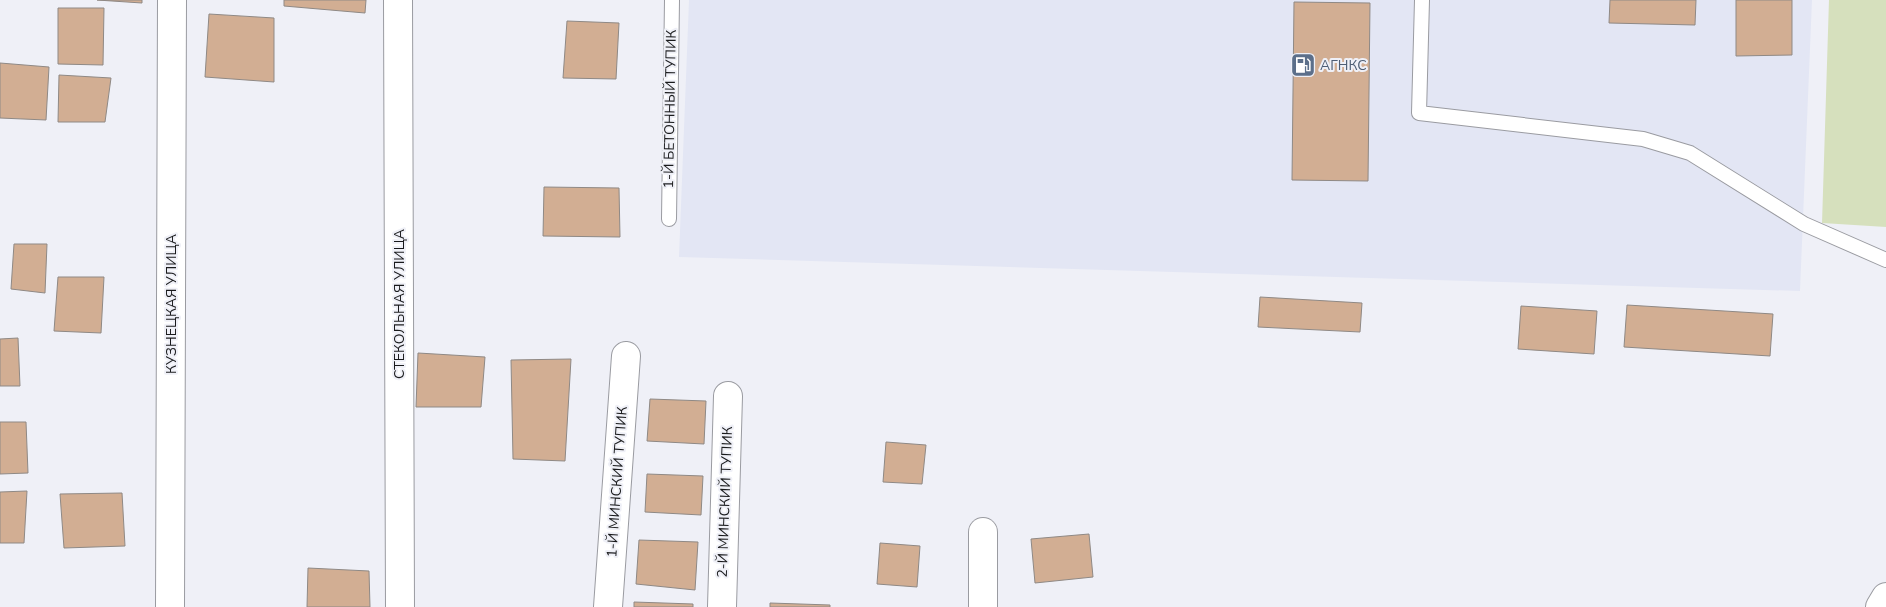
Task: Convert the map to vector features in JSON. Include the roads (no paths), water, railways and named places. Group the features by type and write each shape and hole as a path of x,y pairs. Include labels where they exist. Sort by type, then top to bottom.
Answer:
{"street":[{"name":"КУЗНЕЦКАЯ УЛИЦА","path":"170,607 172,0"},
{"name":"СТЕКОЛЬНАЯ УЛИЦА","path":"398,0 400,607"},
{"name":"1-Й МИНСКИЙ ТУПИК","path":"608,607 626,356"},
{"name":"2-Й МИНСКИЙ ТУПИК","path":"722,607 728,396"},
{"path":"983,532 983,607"},
{"path":"1880,607 1886,596"}],"lane":[{"name":"1-Й БЕТОННЫЙ ТУПИК","path":"669,219 672,0"},
{"path":"1422,0 1419,113 1643,139 1690,153 1804,224 1886,260"}],"place":[{"name":"АГНКС","path":"1303,65"}]}
